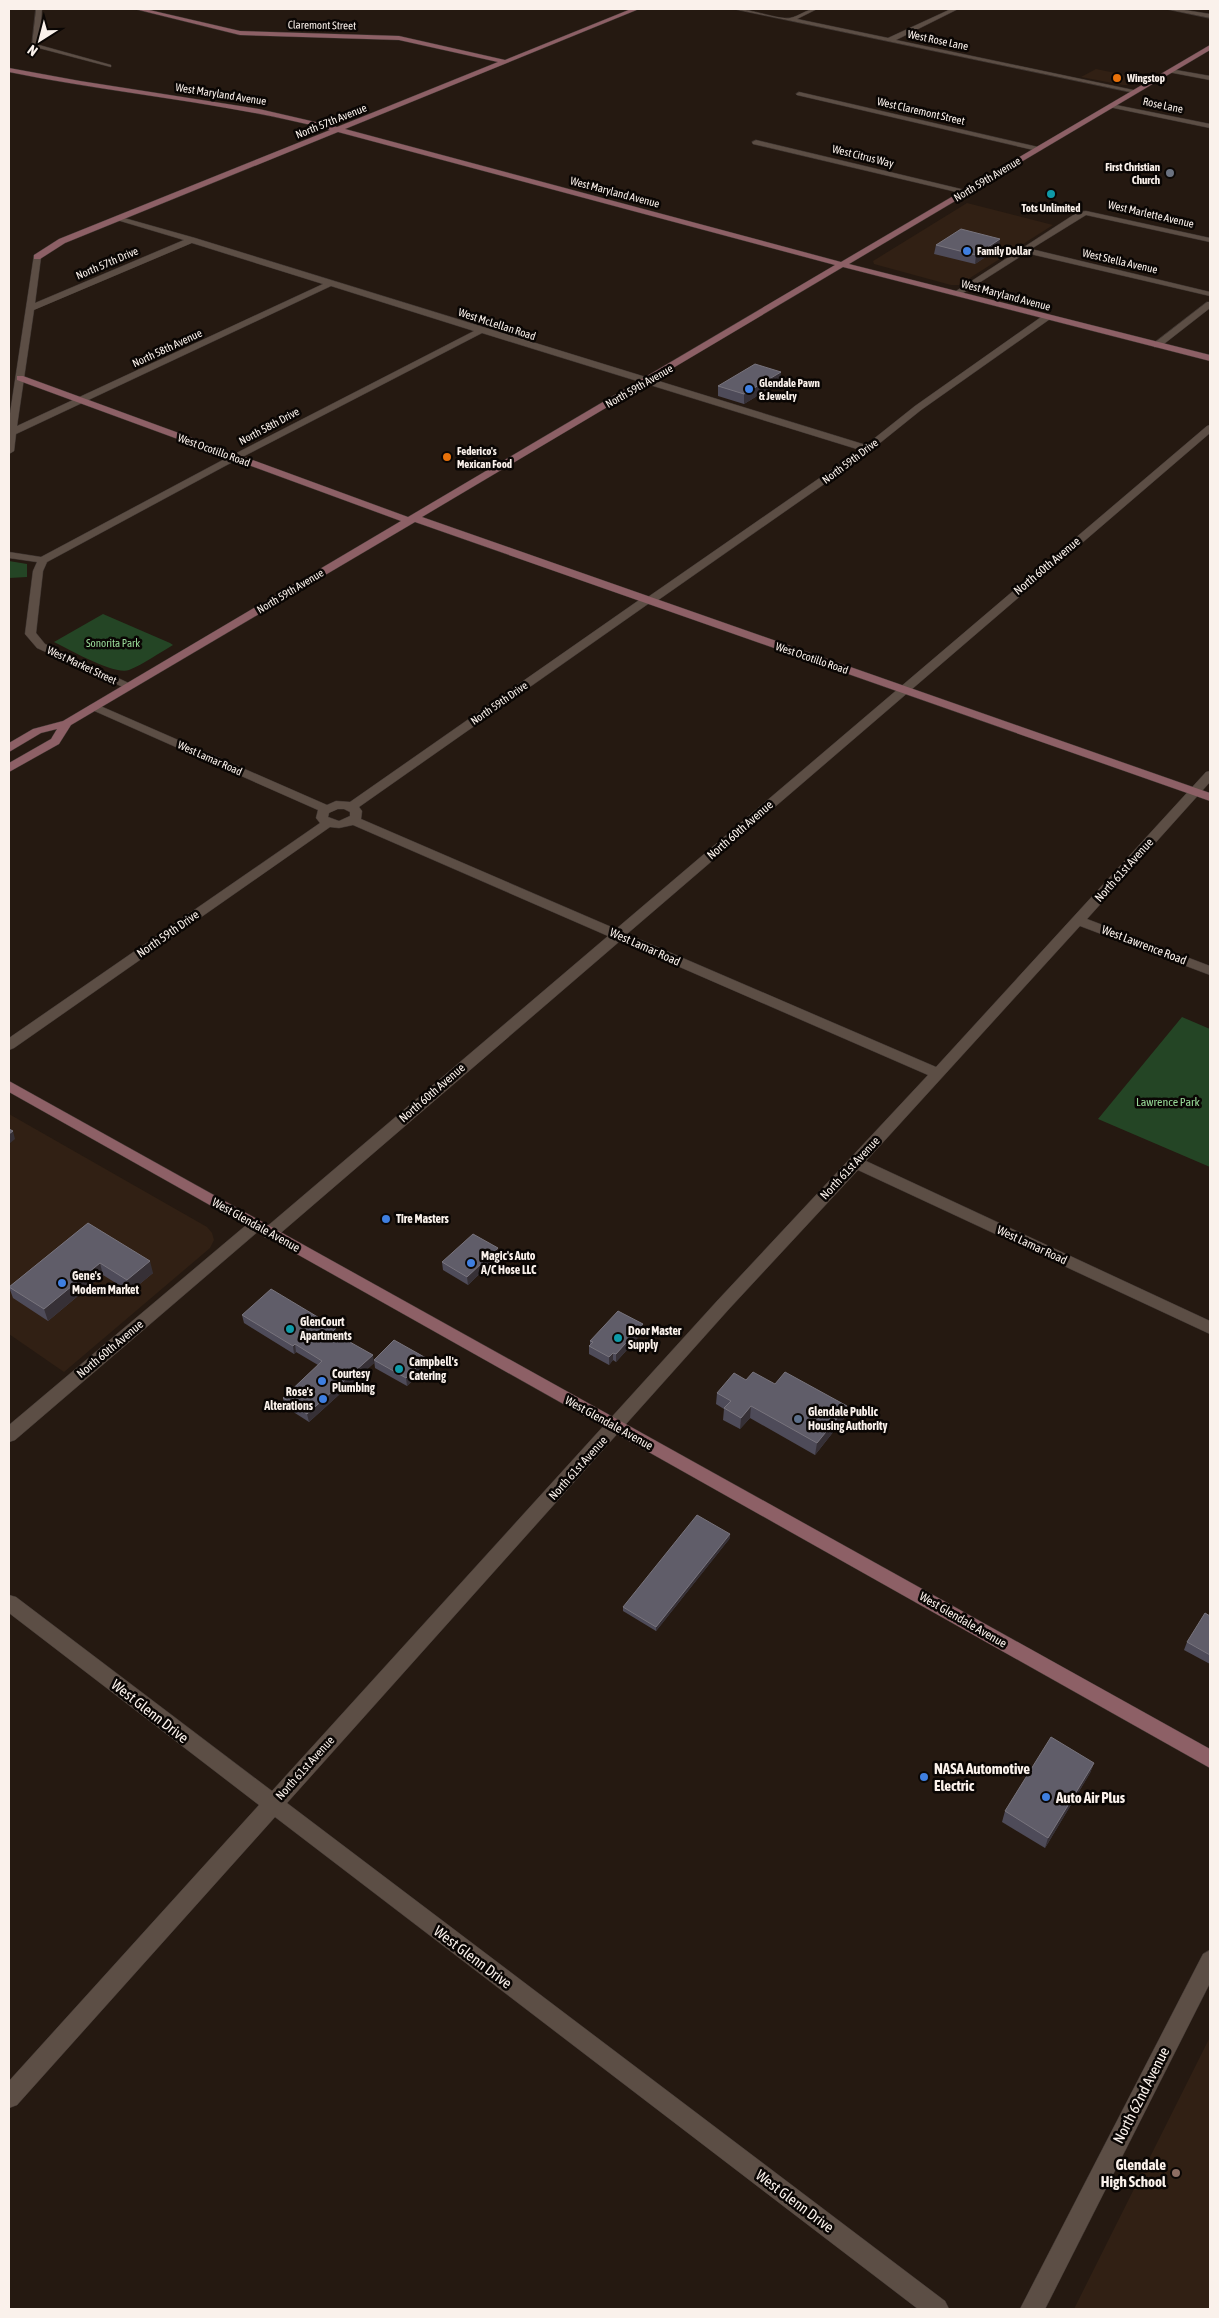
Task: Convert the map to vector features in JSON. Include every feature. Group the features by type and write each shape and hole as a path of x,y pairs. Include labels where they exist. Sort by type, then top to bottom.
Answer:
{"street":[{"path":"39,9 35,44 37,46 110,66"},
{"name":"Claremont Street","path":"138,9 240,33 399,38 506,62"},
{"name":"North 57th Avenue","path":"31,308 37,257 52,246 636,9"},
{"name":"West Rose Lane","path":"737,9 1135,91"},
{"path":"790,20 814,9"},
{"path":"890,40 955,9"},
{"path":"1169,9 1210,16"},
{"name":"North 59th Avenue","path":"9,748 37,732 67,723 1210,47"},
{"name":"West Maryland Avenue","path":"9,70 84,85 264,111 340,129 844,265 1210,358"},
{"path":"1170,71 1210,78"},
{"name":"West Claremont Street","path":"799,94 1038,149"},
{"name":"Rose Lane","path":"1111,106 1210,126"},
{"name":"West Citrus Way","path":"756,142 965,192"},
{"name":"West Marlette Avenue","path":"1024,250 1086,213 1210,240"},
{"name":"West McLellan Road","path":"120,218 645,382 868,449"},
{"name":"North 57th Drive","path":"31,308 192,240"},
{"path":"957,293 1024,250"},
{"name":"West Stella Avenue","path":"1024,250 1210,294"},
{"name":"North 58th Avenue","path":"12,432 332,283"},
{"path":"1158,345 1210,304"},
{"path":"9,451 31,308"},
{"name":"North 59th Drive","path":"352,813 648,600 868,449 918,408 1047,317"},
{"name":"North 58th Drive","path":"43,560 480,331"},
{"name":"West Ocotillo Road","path":"20,378 411,520 648,600 1203,795"},
{"name":"North 60th Avenue","path":"9,1434 263,1229 618,935 1210,428"},
{"path":"9,555 43,560"},
{"name":"West Market Street","path":"43,560 38,571 30,634 47,649 129,686"},
{"name":"West Lamar Road","path":"94,707 326,809"},
{"name":"North 59th Avenue","path":"9,768 55,741 67,723"},
{"name":"North 61st Avenue","path":"9,2097 854,1162 938,1074 1078,920 1203,795 1210,775"},
{"path":"336,805 352,813 341,824 328,823 322,818 326,809 336,805"},
{"name":"West Lamar Road","path":"352,813 618,935 938,1074"},
{"name":"North 59th Drive","path":"9,1045 328,823"},
{"name":"West Lawrence Road","path":"1078,920 1210,971"},
{"name":"West Glendale Avenue","path":"9,1086 883,1574 1210,1759"},
{"name":"West Lamar Road","path":"854,1162 1210,1328"},
{"name":"West Glenn Drive","path":"9,1602 937,2309"},
{"name":"North 62nd Avenue","path":"1032,2309 1210,1961"}],"shaded area":[{"path":"1096,69 1140,78 1129,85 1123,85 1081,77"},
{"path":"967,203 1053,225 959,285 951,285 874,264 873,261"},
{"path":"9,1114 207,1227 212,1233 214,1240 210,1248 64,1372 9,1334"},
{"name":"Glendale High School","path":"1210,2037 1210,2309 1074,2309"}],"green space":[{"path":"9,561 27,564 27,577 9,578"},
{"name":"Sonorita Park","path":"103,614 173,645 135,668 122,671 92,661 54,642"},
{"name":"Lawrence Park","path":"1182,1017 1210,1029 1210,1167 1098,1119"}],"building":[{"path":"961,229 1000,239 976,255 936,245"},
{"path":"755,364 781,372 744,394 718,386"},
{"name":"Gene's Modern Market","path":"88,1223 150,1261 127,1280 100,1263 44,1309 9,1287"},
{"name":"Magic's Auto A/C Hose LLC","path":"473,1234 498,1248 467,1277 442,1262"},
{"path":"271,1289 336,1328 332,1332 373,1355 307,1414 283,1398 322,1361 242,1315"},
{"name":"Door Master Supply","path":"618,1311 643,1324 616,1354 613,1353 609,1357 589,1346 593,1342 590,1341"},
{"path":"394,1340 426,1358 406,1378 374,1360"},
{"name":"Glendale Public Housing Authority","path":"753,1372 775,1384 785,1372 847,1406 817,1443 751,1406 741,1418 724,1408 731,1401 717,1393 734,1373 746,1380"},
{"path":"697,1515 730,1534 656,1627 623,1607"},
{"path":"1205,1613 1210,1616 1210,1655 1187,1642"},
{"name":"Auto Air Plus","path":"1051,1737 1094,1763 1048,1838 1005,1811"}],"place":[{"name":"Wingstop","path":"1117,78"},
{"name":"First Christian Church","path":"1170,173"},
{"name":"Tots Unlimited","path":"1051,194"},
{"name":"Family Dollar","path":"967,251"},
{"name":"Glendale Pawn & Jewelry","path":"749,389"},
{"name":"Federico's Mexican Food","path":"447,457"},
{"name":"Tire Masters","path":"386,1219"},
{"name":"Magic's Auto A/C Hose LLC","path":"471,1263"},
{"name":"Gene's Modern Market","path":"62,1283"},
{"name":"GlenCourt Apartments","path":"290,1329"},
{"name":"Door Master Supply","path":"618,1338"},
{"name":"Campbell's Catering","path":"399,1369"},
{"name":"Courtesy Plumbing","path":"322,1381"},
{"name":"Rose's Alterations","path":"323,1399"},
{"name":"Glendale Public Housing Authority","path":"798,1419"},
{"name":"NASA Automotive Electric","path":"924,1777"},
{"name":"Auto Air Plus","path":"1046,1797"},
{"name":"Glendale High School","path":"1176,2173"}]}
